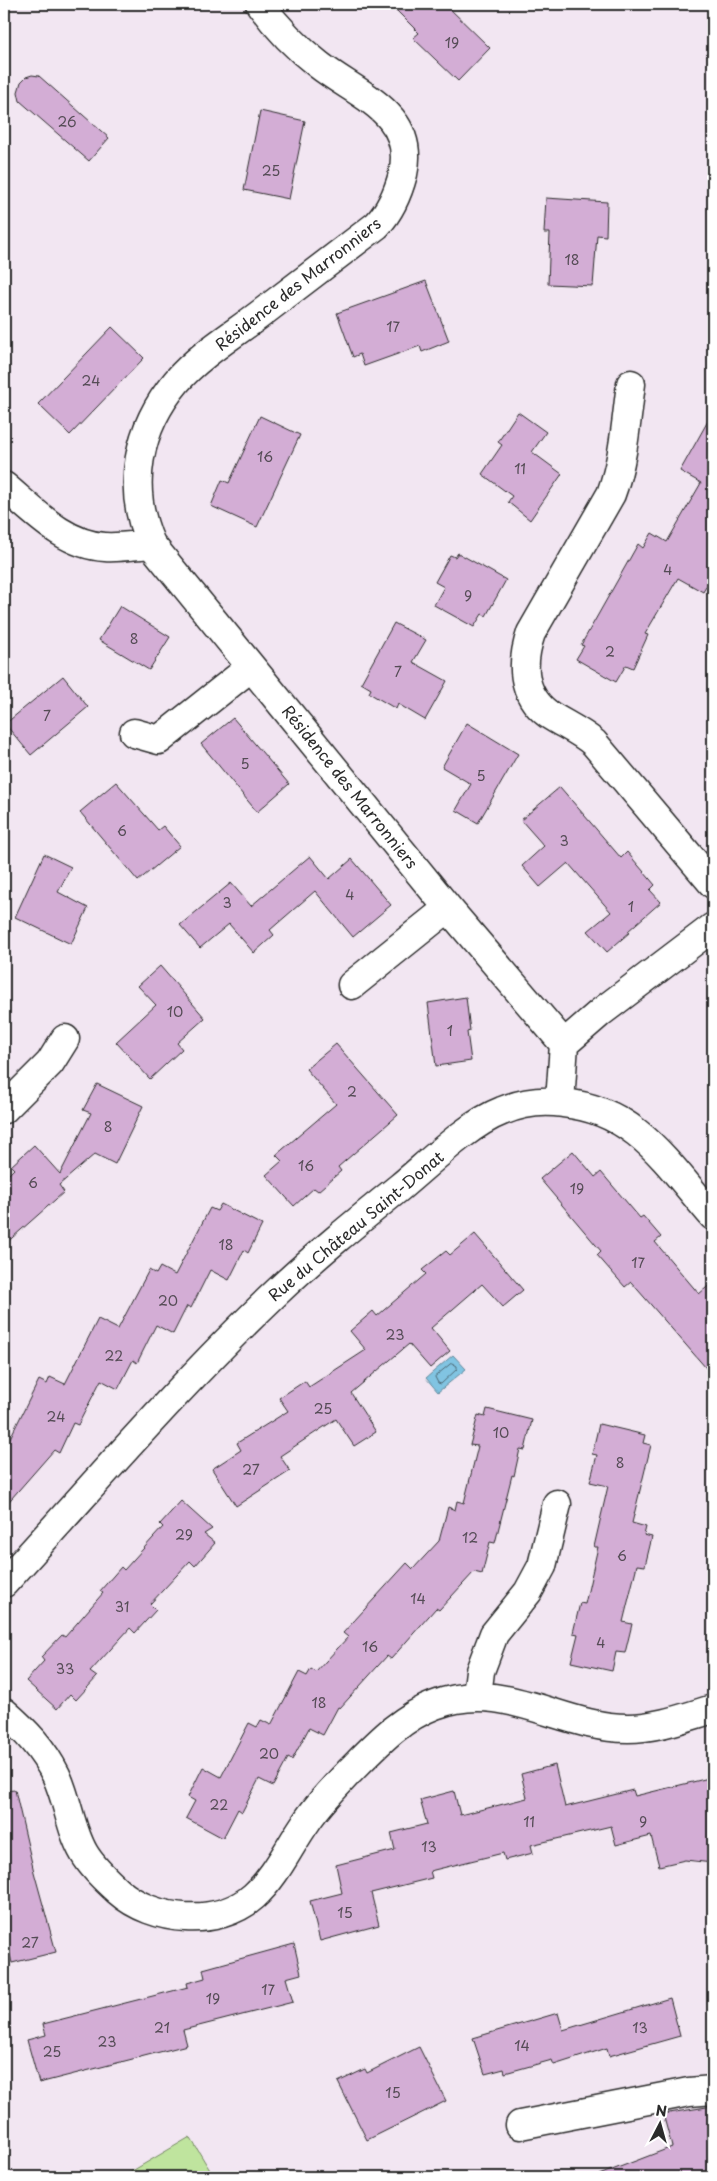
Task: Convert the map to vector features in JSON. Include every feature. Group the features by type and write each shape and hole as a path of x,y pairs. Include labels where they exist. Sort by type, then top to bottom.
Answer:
{"street":[{"name":"Résidence des Marronniers","path":"260,4 318,64 364,96 395,122 402,136 404,168 395,199 387,214 378,225 192,367 178,381 152,418 145,436 138,477 140,518 151,544 448,908 564,1044"},
{"path":"631,384 622,459 617,478 611,494 531,633 525,651 525,678 531,694 538,705 548,714 581,732 594,743 713,884"},
{"path":"4,486 53,526 84,544 105,547 151,544"},
{"path":"134,733 159,740 251,666"},
{"path":"352,985 448,908"},
{"path":"560,1102 564,1044 601,1012 713,927"},
{"path":"4,1110 50,1063 65,1039"},
{"name":"Rue du Château Saint-Donat","path":"4,1583 174,1396 277,1292 327,1246 487,1118 517,1106 537,1103 560,1102 604,1112 634,1129 648,1142 713,1216"},
{"path":"477,1696 480,1671 494,1634 528,1592 542,1566 558,1504"},
{"path":"4,1712 30,1735 44,1753 56,1776 74,1830 84,1853 100,1874 120,1893 151,1910 175,1916 204,1917 232,1909 252,1898 271,1879 308,1818 327,1795 385,1736 406,1719 433,1705 456,1698 477,1696 506,1698 602,1726 628,1728 658,1725 713,1709"},
{"path":"520,2125 689,2092 713,2090"}],"green space":[{"path":"190,2137 214,2177 122,2177"}],"water":[{"path":"453,1355 466,1369 438,1392 426,1378"}],"building":[{"path":"390,4 445,4 490,48 458,81 413,38 419,33"},
{"path":"32,75 39,76 109,138 89,161 20,101 18,92 21,82 26,77"},
{"path":"260,111 305,121 289,199 244,190"},
{"path":"546,198 607,202 606,236 597,235 593,286 548,284 550,233 544,233"},
{"path":"426,281 449,341 422,352 420,346 364,366 360,354 353,357 337,313"},
{"path":"112,327 144,358 70,435 38,404"},
{"path":"518,412 546,432 532,452 562,474 530,520 508,502 512,496 482,474 502,445 498,442"},
{"path":"713,412 713,575 703,592 678,578 645,634 648,635 633,668 626,665 616,682 576,659 584,646 581,645 638,544 643,548 652,533 667,542 701,483 680,471"},
{"path":"260,416 300,435 257,527 211,506 222,480 229,483"},
{"path":"458,553 506,580 486,616 482,614 474,627 434,605 444,587 435,582 450,555 455,557"},
{"path":"120,606 170,637 149,670 99,640"},
{"path":"394,623 426,640 413,662 447,681 425,720 398,704 396,709 369,693 371,689 361,683"},
{"path":"63,676 88,707 31,755 5,724"},
{"path":"233,718 289,784 257,812 201,744"},
{"path":"467,723 518,754 478,823 456,810 471,784 442,767"},
{"path":"116,782 158,830 163,826 180,846 138,881 80,812"},
{"path":"560,787 621,858 627,852 655,885 650,890 661,902 607,952 588,931 611,912 568,863 540,887 522,866 544,846 521,820"},
{"path":"44,854 71,867 58,892 88,908 71,944 15,917"},
{"path":"310,856 329,879 352,859 391,905 353,937 315,891 270,930 274,935 254,953 229,924 200,948 180,925 231,883 251,906"},
{"path":"160,966 205,1018 177,1043 182,1049 150,1079 116,1042 156,1005 138,986"},
{"path":"466,997 470,1031 467,1032 471,1061 436,1066 428,1003"},
{"path":"336,1044 398,1115 338,1167 341,1171 318,1191 314,1188 294,1206 266,1175 282,1161 276,1155 336,1104 306,1069"},
{"path":"97,1084 143,1106 115,1164 95,1154 59,1185 64,1192 4,1245 4,1179 14,1169 11,1166 34,1145 60,1174 91,1113 83,1110"},
{"path":"573,1151 595,1177 601,1172 640,1218 643,1216 661,1237 655,1242 699,1294 713,1282 713,1376 631,1282 625,1287 597,1255 601,1251 540,1179"},
{"path":"221,1204 262,1225 248,1253 244,1250 229,1280 210,1270 191,1308 187,1306 173,1334 156,1325 137,1363 133,1360 118,1389 101,1380 78,1425 73,1423 59,1453 54,1450 4,1507 4,1450 39,1380 47,1384 50,1377 65,1384 98,1319 118,1329 149,1270 156,1274 160,1267 175,1275 210,1208 217,1211"},
{"path":"475,1234 523,1290 503,1307 482,1284 431,1328 450,1351 430,1368 409,1344 351,1393 376,1432 354,1446 336,1419 280,1456 290,1471 236,1506 212,1469 241,1450 237,1443 288,1411 279,1398 305,1381 309,1387 366,1350 350,1331 373,1311 377,1316 426,1274 422,1270 446,1251 450,1255"},
{"path":"487,1409 532,1420 525,1450 520,1449 514,1476 512,1475 495,1543 490,1542 482,1574 474,1572 439,1610 436,1608 391,1659 387,1656 340,1708 338,1707 323,1735 309,1728 292,1760 288,1758 273,1786 259,1779 242,1812 238,1809 223,1838 186,1818 195,1801 188,1797 203,1767 221,1777 249,1723 257,1727 261,1720 271,1725 299,1672 307,1676 311,1669 316,1672 348,1637 343,1633 407,1563 413,1569 439,1541 448,1507 455,1510 457,1501 464,1503 478,1446 470,1445 478,1415 485,1417"},
{"path":"599,1424 645,1435 643,1443 651,1445 632,1523 646,1527 644,1535 652,1537 645,1566 637,1565 623,1622 632,1624 625,1653 616,1652 612,1671 571,1662 578,1634 573,1633 580,1603 585,1604 598,1547 594,1547 608,1486 590,1482 597,1455 592,1454"},
{"path":"181,1501 212,1529 204,1534 215,1543 195,1566 190,1561 150,1604 156,1610 135,1633 130,1628 90,1672 97,1677 76,1700 70,1694 57,1709 26,1681 44,1661 41,1657 62,1635 65,1637 103,1593 100,1591 121,1567 124,1570 163,1527 160,1524"},
{"path":"555,1765 565,1807 633,1790 635,1796 713,1777 713,1863 685,1860 659,1866 651,1836 616,1845 611,1826 531,1845 533,1853 505,1860 503,1853 430,1871 432,1878 371,1893 379,1925 320,1941 310,1901 342,1893 336,1865 395,1850 391,1833 427,1824 420,1800 454,1791 460,1815 527,1798 521,1774"},
{"path":"15,1790 34,1872 56,1952 12,1963 4,1930 4,1791"},
{"path":"294,1944 301,1974 286,1978 293,2002 183,2030 187,2045 39,2083 27,2040 46,2035 43,2024 188,1987 187,1983 205,1978 203,1969"},
{"path":"670,1998 680,2036 609,2056 607,2048 554,2065 552,2060 505,2073 504,2069 485,2074 473,2038 558,2013 563,2030"},
{"path":"419,2047 446,2101 367,2140 338,2082 365,2069 367,2073"},
{"path":"713,2106 713,2177 600,2177 599,2175 672,2147 663,2114"}]}
